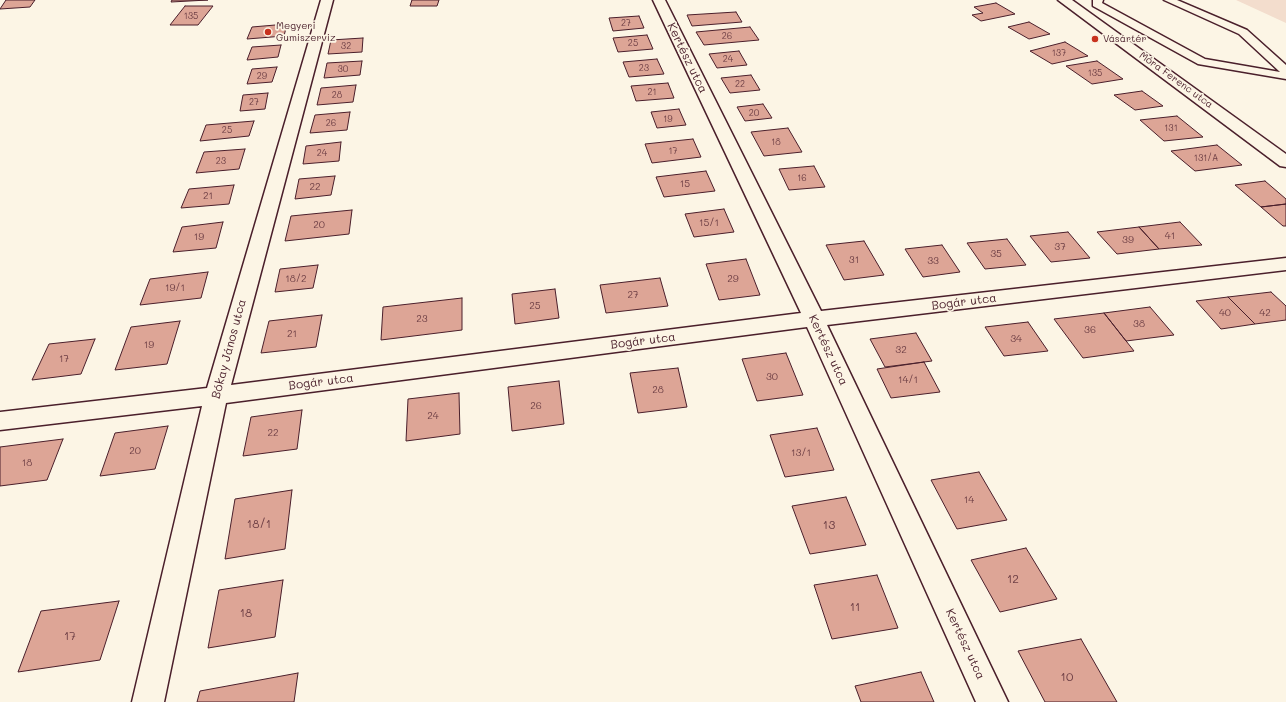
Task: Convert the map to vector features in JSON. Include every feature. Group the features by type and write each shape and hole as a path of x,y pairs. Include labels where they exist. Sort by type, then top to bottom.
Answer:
{"street":[{"name":"Bókay János utca","path":"148,702 216,396 326,0"},
{"name":"Kertész utca","path":"659,0 814,320 992,702"},
{"name":"Móra Ferenc utca","path":"1064,0 1285,159"},
{"name":"Bogár utca","path":"0,421 216,396 814,320 1286,264"}],"lane":[{"path":"1098,0 1097,4 1202,62 1286,76"},
{"path":"1169,0 1243,32 1266,51 1286,71"}],"shaded area":[{"path":"1236,0 1286,0 1286,23"}],"building":[{"path":"6,0 35,0 30,7 0,9"},
{"path":"172,0 208,0 171,2"},
{"path":"412,0 439,0 437,6 410,6"},
{"path":"996,3 1015,14 981,21 972,15 983,13 974,7"},
{"path":"185,6 213,6 198,25 170,25"},
{"path":"736,12 742,22 692,26 687,15"},
{"path":"639,16 644,28 613,31 609,18"},
{"path":"1029,22 1050,34 1029,39 1008,27"},
{"name":"Megyeri Gumiszerviz","path":"287,24 284,36 247,39 252,27"},
{"path":"750,27 759,40 704,45 696,32"},
{"path":"647,35 653,49 618,52 613,38"},
{"path":"363,38 362,52 328,54 331,40"},
{"path":"1065,42 1088,56 1052,64 1030,51"},
{"path":"281,45 278,57 247,60 252,47"},
{"path":"739,51 747,65 717,68 709,54"},
{"path":"657,59 664,74 629,77 623,62"},
{"path":"362,61 360,75 324,78 327,63"},
{"path":"1097,61 1123,79 1092,84 1066,66"},
{"path":"277,67 272,82 247,84 252,69"},
{"path":"751,75 760,90 730,93 721,78"},
{"path":"668,83 674,98 636,101 631,86"},
{"path":"356,85 353,102 317,105 321,88"},
{"path":"1142,91 1163,106 1135,110 1114,95"},
{"path":"268,93 265,109 240,111 243,95"},
{"path":"763,104 772,118 745,121 737,107"},
{"path":"679,109 686,125 657,128 651,112"},
{"path":"350,112 347,130 310,133 315,115"},
{"path":"1177,116 1203,137 1164,141 1140,120"},
{"path":"254,121 249,136 200,141 206,125"},
{"path":"788,128 802,152 764,156 751,132"},
{"path":"693,139 701,157 652,163 645,144"},
{"path":"341,142 339,161 303,164 306,146"},
{"path":"1217,145 1242,165 1195,171 1171,151"},
{"path":"245,149 239,169 196,173 204,152"},
{"path":"814,166 825,187 789,190 779,169"},
{"path":"706,171 715,191 664,197 656,177"},
{"path":"335,176 331,195 295,199 299,179"},
{"path":"1265,181 1286,199 1286,204 1261,207 1235,185"},
{"path":"234,185 229,204 181,208 189,189"},
{"path":"1286,204 1286,226 1283,226 1261,207"},
{"path":"724,209 734,232 694,237 685,214"},
{"path":"352,210 349,234 285,241 291,216"},
{"path":"223,222 216,248 173,252 182,227"},
{"path":"1180,222 1202,245 1159,249 1139,227"},
{"path":"1139,227 1159,249 1117,254 1097,232"},
{"path":"1068,232 1090,258 1051,262 1030,236"},
{"path":"1007,239 1026,265 985,269 967,243"},
{"path":"864,241 884,275 844,280 826,245"},
{"path":"942,245 960,272 923,277 905,249"},
{"path":"746,259 760,295 719,300 706,264"},
{"path":"318,265 313,288 275,292 280,269"},
{"path":"208,272 201,298 140,305 150,279"},
{"path":"660,278 668,306 606,313 600,285"},
{"path":"555,289 559,318 515,324 512,294"},
{"path":"1271,292 1286,306 1286,320 1255,324 1228,297"},
{"path":"1228,297 1255,324 1221,329 1196,301"},
{"path":"462,298 462,330 381,340 383,307"},
{"path":"1150,307 1174,335 1126,341 1104,313"},
{"path":"1104,313 1134,351 1083,358 1054,319"},
{"path":"322,315 316,347 261,353 269,321"},
{"path":"180,321 167,364 115,370 131,327"},
{"path":"1028,322 1048,351 1004,356 985,327"},
{"path":"916,333 932,361 885,367 870,339"},
{"path":"95,339 81,374 32,380 49,344"},
{"path":"786,353 803,395 757,401 742,359"},
{"path":"924,362 940,392 891,398 877,369"},
{"path":"678,368 687,407 638,413 630,373"},
{"path":"559,381 564,424 512,431 508,387"},
{"path":"459,393 460,434 406,441 408,399"},
{"path":"302,410 297,449 243,456 251,417"},
{"path":"168,426 155,469 100,476 115,433"},
{"path":"817,428 834,470 785,477 770,435"},
{"path":"63,439 47,480 0,486 0,447"},
{"path":"979,472 1007,520 957,529 931,480"},
{"path":"292,490 285,549 225,559 235,499"},
{"path":"846,497 866,545 810,554 792,506"},
{"path":"1026,548 1057,599 1000,612 971,560"},
{"path":"877,575 898,628 832,639 814,585"},
{"path":"283,580 275,637 208,648 219,590"},
{"path":"119,601 100,660 18,672 41,611"},
{"path":"1081,639 1117,702 1045,702 1018,651"},
{"path":"921,672 934,702 861,702 855,686"},
{"path":"298,673 294,702 197,702 200,691"}],"place":[{"name":"Megyeri Gumiszerviz","path":"268,32"},
{"name":"Vásártér","path":"1095,39"}]}
